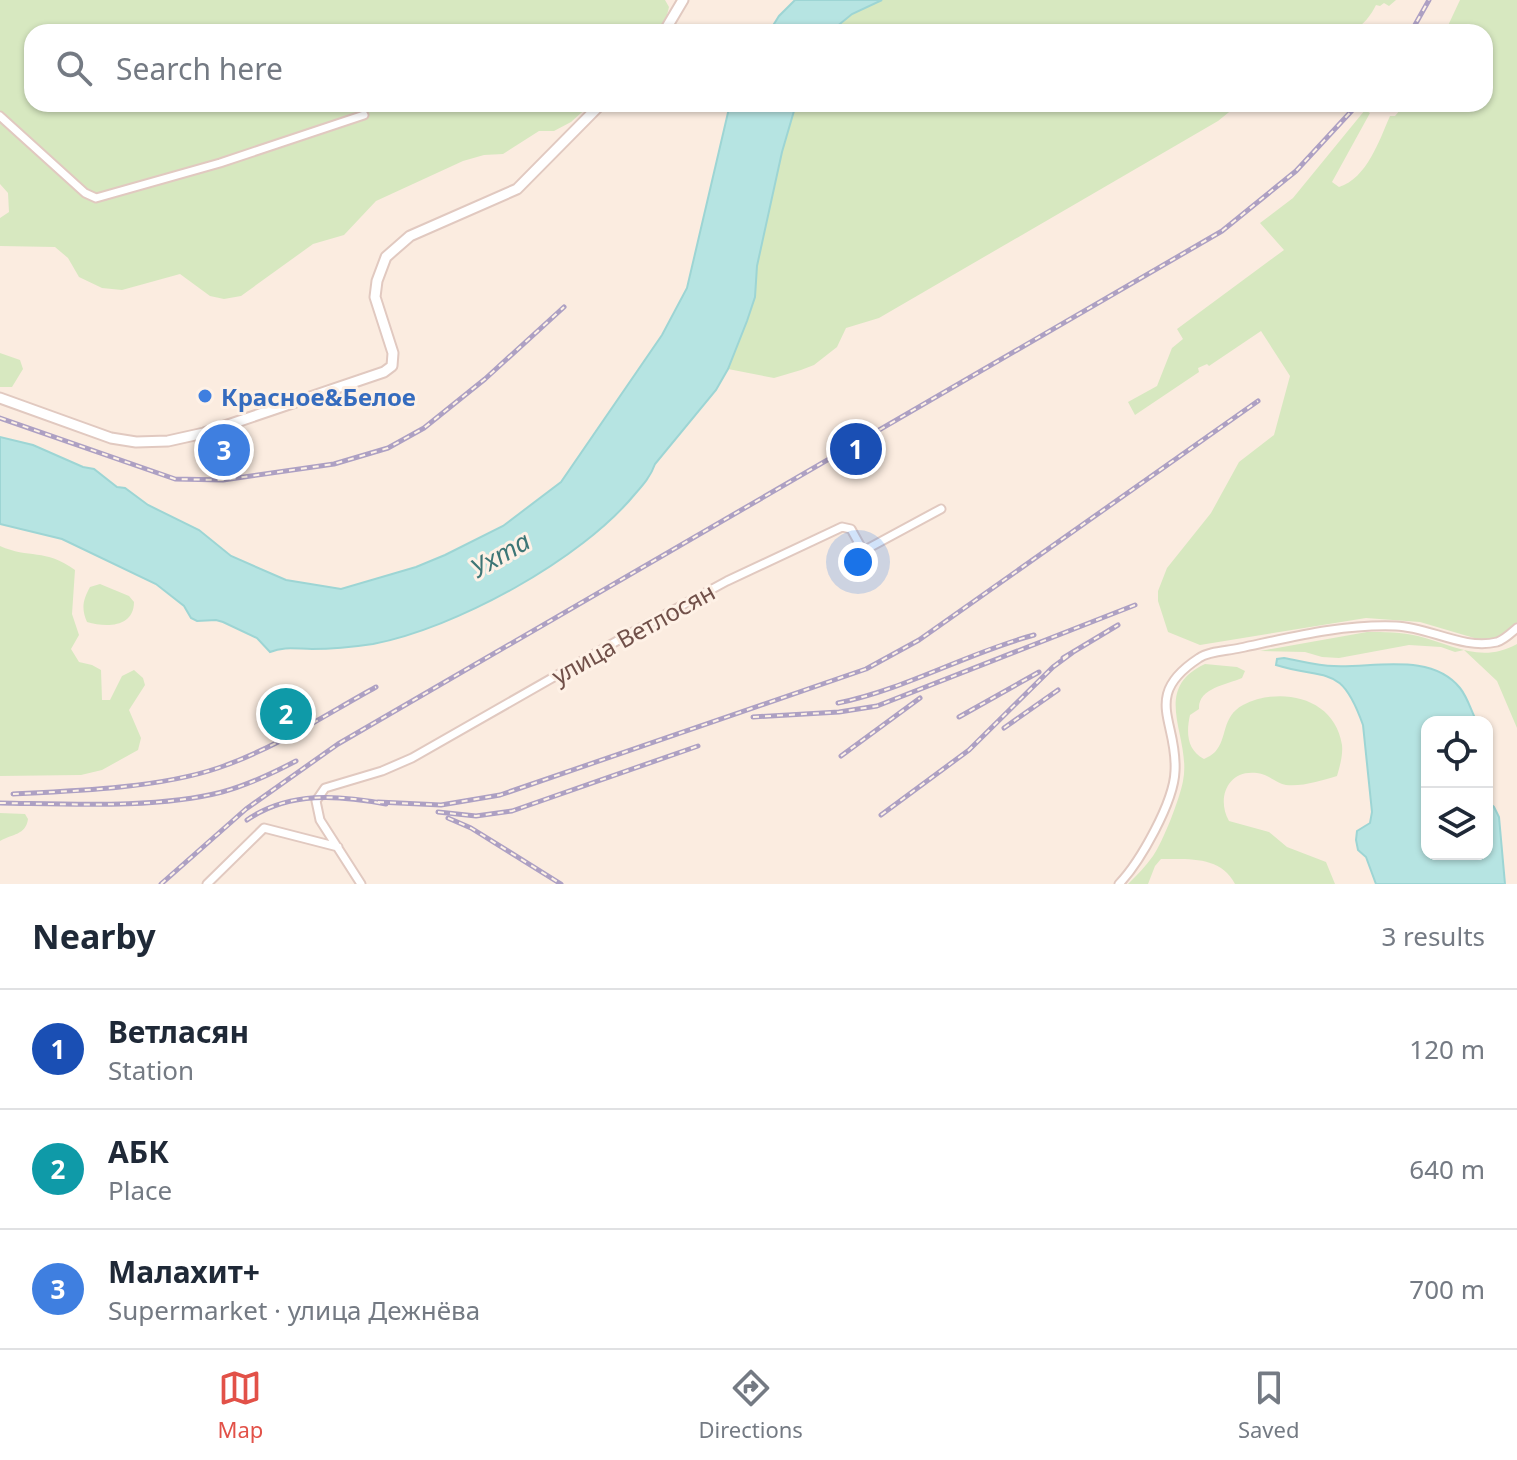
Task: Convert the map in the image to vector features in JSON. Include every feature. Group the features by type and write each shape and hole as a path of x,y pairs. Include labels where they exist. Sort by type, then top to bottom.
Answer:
{"street":[{"path":"669,24 683,0"},
{"path":"0,398 111,438 168,441 204,433 384,372 392,366 393,353 375,297 386,257 410,236 517,189 593,112"},
{"path":"0,116 85,193 96,198 220,163 364,115"},
{"name":"улица Ветлосян","path":"338,847 317,812 318,794 328,786 382,771 422,753 631,633 738,576 842,527 851,529 865,550 941,509"},
{"path":"1119,884 1148,844 1175,775 1165,705 1169,684 1200,656 1343,626 1399,626 1475,643 1499,642 1517,628"},
{"path":"207,884 264,828 338,847 361,884"}],"green space":[{"path":"0,0 665,0 669,7 662,24 24,24 24,112 582,112 571,122 554,131 539,131 503,154 463,161 376,201 344,235 313,244 241,296 224,299 210,296 180,274 122,290 102,288 79,277 68,258 55,247 0,246 0,218 9,212 8,193 0,184"},
{"path":"882,0 1396,0 1389,6 1384,3 1376,5 1362,24 840,24 852,14"},
{"path":"1460,0 1517,0 1517,626 1498,637 1481,640 1420,622 1366,618 1200,645 1168,632 1158,601 1158,591 1167,568 1211,513 1239,462 1274,435 1290,376 1261,331 1209,366 1198,368 1199,372 1135,415 1128,402 1157,386 1172,348 1183,339 1177,329 1284,250 1260,223 1293,198 1363,112 1370,113 1332,182 1339,187 1365,167 1390,116 1398,112 1493,112 1493,24 1449,24"},
{"path":"794,112 1229,112 879,318 846,328 837,347 814,365 774,378 728,369 755,297 757,266"},
{"path":"0,353 20,360 23,369 12,387 0,387"},
{"path":"0,546 46,556 75,570 72,614 79,635 71,649 79,662 101,670 102,700 110,700 122,676 134,670 143,678 145,685 129,710 141,738 138,750 102,770 81,775 0,776"},
{"path":"100,584 129,596 134,602 133,610 124,621 111,625 87,622 83,608 86,596 90,587"},
{"path":"1367,632 1412,635 1464,650 1455,652 1441,647 1409,645 1339,658 1305,652 1260,651"},
{"path":"1517,644 1517,728 1497,681 1464,650 1491,652"},
{"path":"1205,664 1237,667 1245,671 1242,678 1221,685 1203,696 1199,709 1190,715 1189,740 1194,751 1204,759 1219,746 1231,715 1243,705 1258,699 1273,696 1304,700 1329,716 1337,729 1342,749 1337,776 1292,785 1261,774 1247,773 1232,780 1224,795 1229,821 1269,832 1287,847 1326,862 1335,884 1235,884 1229,875 1213,864 1161,859 1148,884 1128,884 1153,856 1175,809 1184,764 1176,701 1179,687 1188,675"},
{"path":"0,813 25,814 27,824 21,831 0,841"}],"water":[{"path":"795,0 882,0 852,14 840,24 774,24"},
{"name":"Ухта","path":"728,112 794,112 757,266 755,297 728,369 716,390 655,464 644,484 612,519 583,543 515,588 478,607 406,636 358,646 285,648 270,652 257,638 223,622 191,618 184,606 156,584 62,539 0,524 0,437 33,445 94,469 117,487 125,488 148,505 199,530 231,556 286,580 341,589 416,567 503,526 561,482 662,335 687,288"},
{"path":"1277,659 1328,666 1418,666 1448,677 1460,688 1474,716 1421,716 1421,860 1493,860 1493,806 1499,817 1505,884 1376,884 1356,840 1357,831 1370,823 1372,812 1363,725 1355,705 1340,683 1321,675 1276,665"}],"railway":[{"path":"1416,24 1429,0"},
{"path":"161,884 246,809 338,744 1222,231 1296,171 1351,112"},
{"path":"0,418 175,479 223,480 334,464 388,448 424,428 485,379 564,307"},
{"path":"378,802 441,805 500,795 866,669 919,640 1258,401"},
{"path":"753,717 839,712 877,706 1135,605"},
{"path":"1063,658 1118,625"},
{"path":"838,703 888,689 1034,635"},
{"path":"881,815 969,750 1053,667 1072,653"},
{"path":"959,717 1039,672"},
{"path":"13,794 90,790 195,775 239,760 279,741 376,687"},
{"path":"1004,728 1058,690"},
{"path":"841,756 920,698"},
{"path":"438,812 476,816 512,811 698,746"},
{"path":"0,803 169,801 222,792 296,761"},
{"path":"247,820 280,804 297,800 332,797 386,804"},
{"path":"448,818 471,828 561,884"}],"place":[{"name":"Красное&Белое","path":"205,396"},
{"name":"Ветласян","path":"856,449"},
{"name":"Малахит+","path":"224,450"},
{"name":"АБК","path":"286,714"}]}
